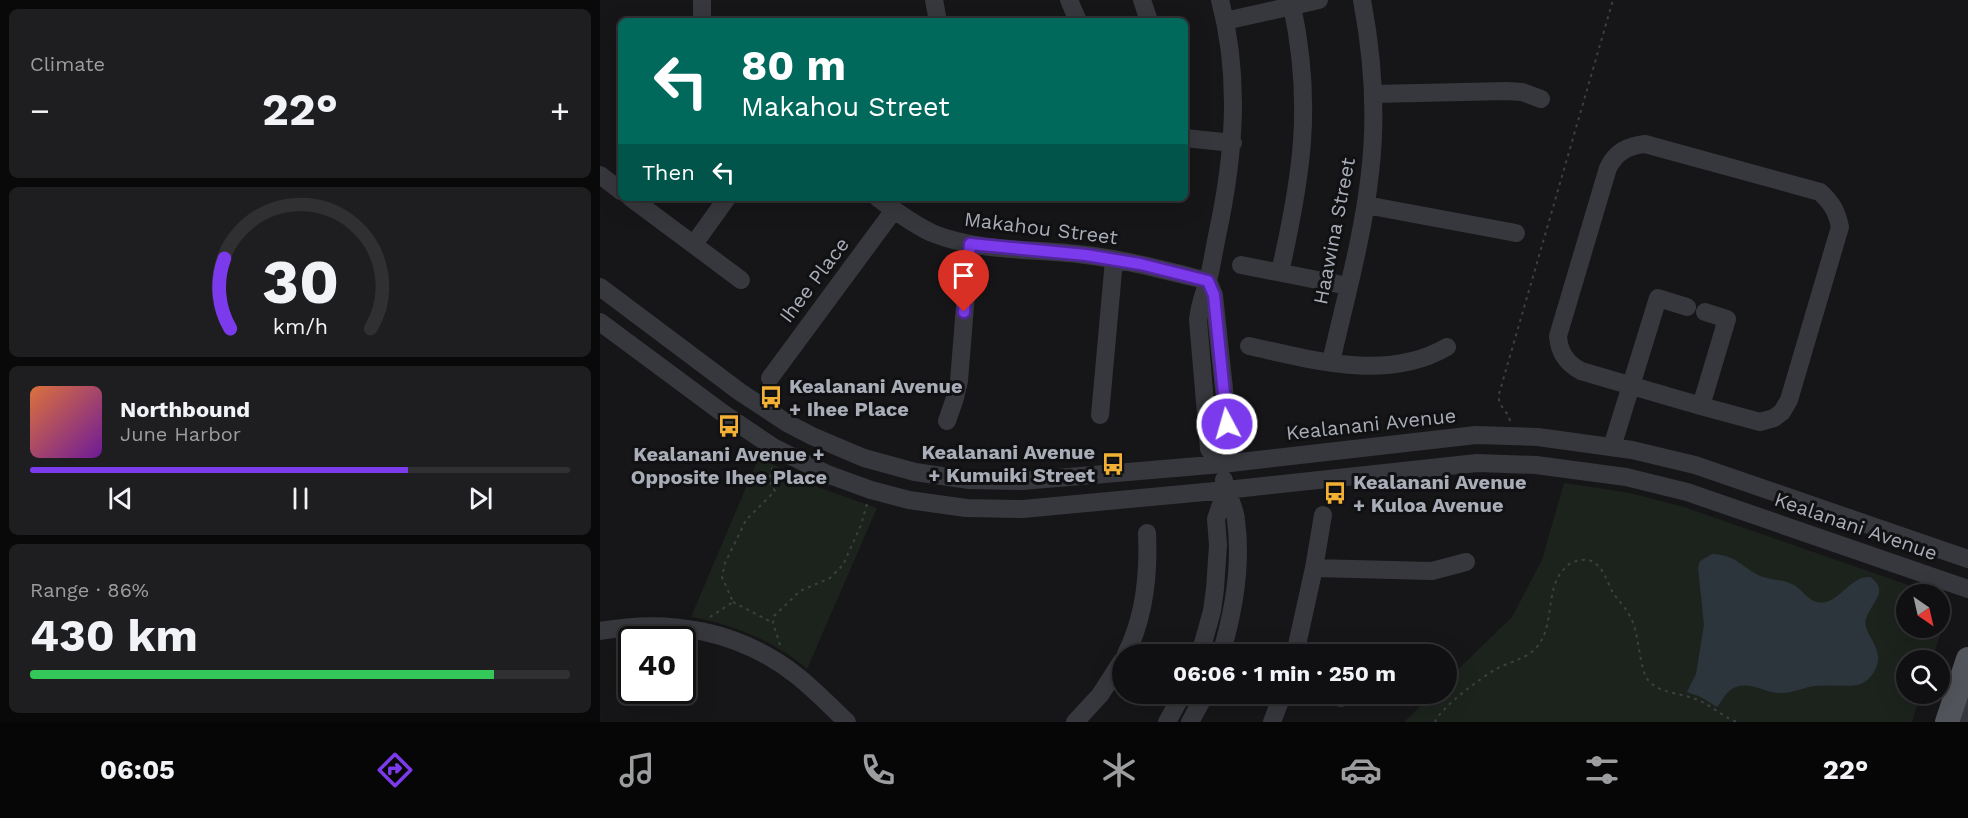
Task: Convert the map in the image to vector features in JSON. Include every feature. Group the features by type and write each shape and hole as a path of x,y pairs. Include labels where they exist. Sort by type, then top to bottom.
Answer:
{"main road":[{"path":"1947,722 1968,659"}],"street":[{"path":"702,0 702,18"},
{"path":"934,0 937,18"},
{"path":"1069,0 1077,18"},
{"path":"1142,0 1148,18"},
{"path":"1220,0 1233,81 1233,143 1223,210 1198,320 1209,448 1222,464 1226,490 1237,521 1237,568 1232,614 1224,644"},
{"path":"1225,21 1319,0"},
{"name":"Haawina Street","path":"1331,362 1366,205 1372,148 1374,94 1370,40 1362,0"},
{"path":"1280,272 1294,211 1304,134 1302,64 1292,6"},
{"path":"1374,94 1507,91 1522,92 1541,99"},
{"path":"1188,138 1233,143"},
{"path":"1645,144 1820,192 1831,201 1838,214 1840,227 1789,400 1782,412 1760,422 1701,406 1581,371 1563,356 1559,345 1558,336 1608,168 1613,158 1631,146 1645,144"},
{"path":"600,175 618,188"},
{"path":"635,201 741,280"},
{"path":"694,244 725,201"},
{"name":"Makahou Street","path":"882,201 932,232 970,244 1086,255 1208,281"},
{"path":"1366,205 1516,233"},
{"name":"Ihee Place","path":"770,378 894,210"},
{"path":"947,421 959,381 970,244"},
{"path":"1100,415 1114,260"},
{"path":"1241,265 1348,286"},
{"name":"Kealanani Avenue","path":"600,287 740,392 787,423 837,448 889,466 942,477 995,482 1040,480 1222,464 1476,435 1569,440 1664,457 1726,475 1968,559"},
{"path":"1612,447 1658,298 1687,307"},
{"path":"1701,406 1727,319 1705,312"},
{"name":"Kealanani Avenue","path":"600,322 732,420 780,451 826,474 871,490 938,505 994,510 1052,507 1477,463 1536,465 1595,472 1657,484 1707,498 1968,589"},
{"path":"1249,346 1331,362 1365,366 1418,360 1448,346"},
{"path":"1204,644 1215,589 1218,545 1216,519 1226,490"},
{"path":"1296,644 1314,568 1323,515"},
{"path":"1130,644 1145,592 1148,562 1147,533"},
{"path":"1314,568 1432,571 1466,562"},
{"path":"600,631 619,627 660,625 702,630 742,643 780,663 797,675 847,722"},
{"path":"1075,722 1100,695 1112,676"},
{"path":"1961,722 1968,700"},
{"path":"1167,722 1177,704"},
{"path":"1190,722 1200,704"},
{"path":"1272,722 1279,704"}],"path":[{"path":"1509,436 1509,417 1499,405 1499,394 1613,0"},
{"path":"773,622 733,602 722,578 725,563 746,520 775,491 770,484 770,474 780,451"},
{"path":"780,663 780,640 773,622 774,616 800,591 830,578 843,565 861,525 871,490"},
{"path":"1435,722 1441,711 1484,677 1535,649 1546,629 1553,593 1562,570 1569,564 1586,560 1599,566 1612,591 1629,613 1636,630 1643,669 1648,680 1663,690 1698,699 1737,722"},
{"path":"702,630 702,622 733,602"}],"shaded area":[{"path":"759,457 820,488 877,508 807,669 781,650 752,635 722,624 691,617"},
{"path":"1564,483 1630,493 1684,507 1905,584 1896,584 1896,638 1939,638 1935,650 1896,650 1896,704 1918,704 1912,722 1404,722 1423,704 1457,704 1457,670 1512,617 1542,560"},
{"path":"1712,554 1728,557 1763,577 1790,583 1817,602 1831,600 1855,581 1870,577 1879,586 1878,595 1865,623 1878,657 1872,675 1861,684 1815,686 1784,693 1739,686 1729,692 1717,707 1687,692 1696,674 1704,625 1698,567 1700,561"}],"place":[{"name":"Kealanani Avenue + Ihee Place","path":"771,397"},
{"name":"Kealanani Avenue + Opposite Ihee Place","path":"729,426"},
{"name":"Kealanani Avenue + Kumuiki Street","path":"1113,464"},
{"name":"Kealanani Avenue + Kuloa Avenue","path":"1335,493"}],"route":[{"path":"964,312 970,244 1086,255 1140,264 1208,281 1214,295 1227,424"}]}
